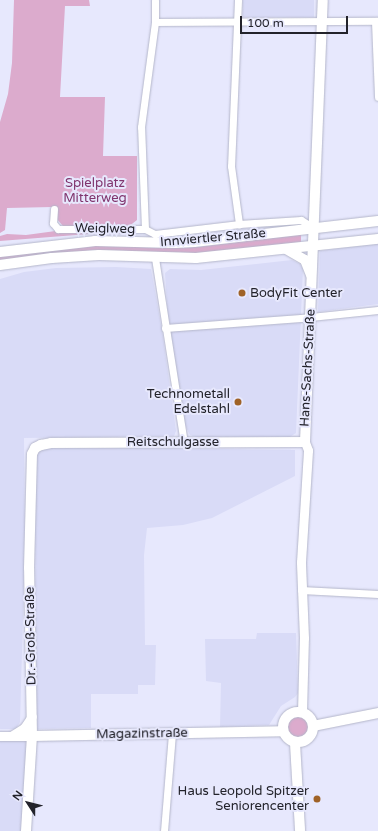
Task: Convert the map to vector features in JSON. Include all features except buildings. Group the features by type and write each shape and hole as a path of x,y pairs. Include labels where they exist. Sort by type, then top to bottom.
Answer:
{"main road":[{"name":"Hans-Sachs-Straße","path":"305,442 313,280 323,0"},
{"name":"Innviertler Straße","path":"0,252 95,241 188,242 378,221"},
{"name":"Innviertler Straße","path":"0,265 52,258 99,255 155,258 196,258 378,239"},
{"path":"286,249 305,260 313,280"},
{"name":"Reitschulgasse","path":"41,445 51,443 305,442"},
{"name":"Dr.-Groß-Straße","path":"26,831 32,736 29,568 32,454 35,448 41,445"},
{"path":"302,712 310,718 314,726 309,738 305,741 295,742 288,739 283,731 283,722 288,715 292,713 302,712"},
{"path":"314,726 378,713"},
{"name":"Magazinstraße","path":"32,736 283,731"},
{"path":"295,742 300,831"}],"street":[{"path":"145,230 141,127 154,22 155,0"},
{"path":"238,0 231,166 238,224"},
{"path":"154,22 376,21 378,97"},
{"name":"Weiglweg","path":"54,209 53,223 58,229 145,230 155,234 238,224 301,220 314,228"},
{"path":"155,258 184,443"},
{"path":"165,328 311,317 378,310"},
{"name":"Hans-Sachs-Straße","path":"302,712 304,638 301,590 302,518 308,450 305,442"},
{"path":"301,590 378,594"},
{"path":"11,736 24,728 32,716"},
{"path":"164,831 172,734"},
{"name":"Magazinstraße","path":"0,736 32,736"}],"shaded area":[{"path":"243,0 314,0 314,17 243,17"},
{"path":"378,243 378,304 318,312 320,251"},
{"path":"292,260 300,264 303,269 296,433 288,438 196,437 190,435 183,421 169,336 165,273 170,269 201,270"},
{"path":"116,267 151,269 162,330 176,431 174,436 24,438 25,545 20,722 16,729 0,729 0,279 24,272 56,268"},
{"path":"44,447 295,450 295,476 212,518 183,525 147,528 144,555 145,645 156,645 155,685 138,685 138,694 91,694 91,728 36,729 35,455"},
{"path":"257,633 296,633 298,693 295,697 281,706 269,725 220,727 221,683 206,681 205,639 256,639"},
{"path":"28,740 21,831 0,831 0,741"}],"green space":[{"name":"Spielplatz Mitterweg","path":"14,0 89,0 90,6 65,6 60,97 105,97 103,156 137,156 137,220 128,227 63,226 56,218 52,207 7,208 5,230 0,233 0,122 8,94 12,63"},
{"path":"63,230 136,231 136,234 101,233 0,241 0,236 7,234 26,235"},
{"path":"301,234 301,243 212,253 94,250 0,261 0,256 99,245 160,248 198,247"},
{"path":"298,716 302,717 308,723 308,731 302,737 298,738 294,737 288,731 287,727 288,723 294,717"}],"place":[{"name":"BodyFit Center","path":"242,293"},
{"name":"Technometall Edelstahl","path":"238,402"},
{"name":"Haus Leopold Spitzer Seniorencenter","path":"317,799"}]}
